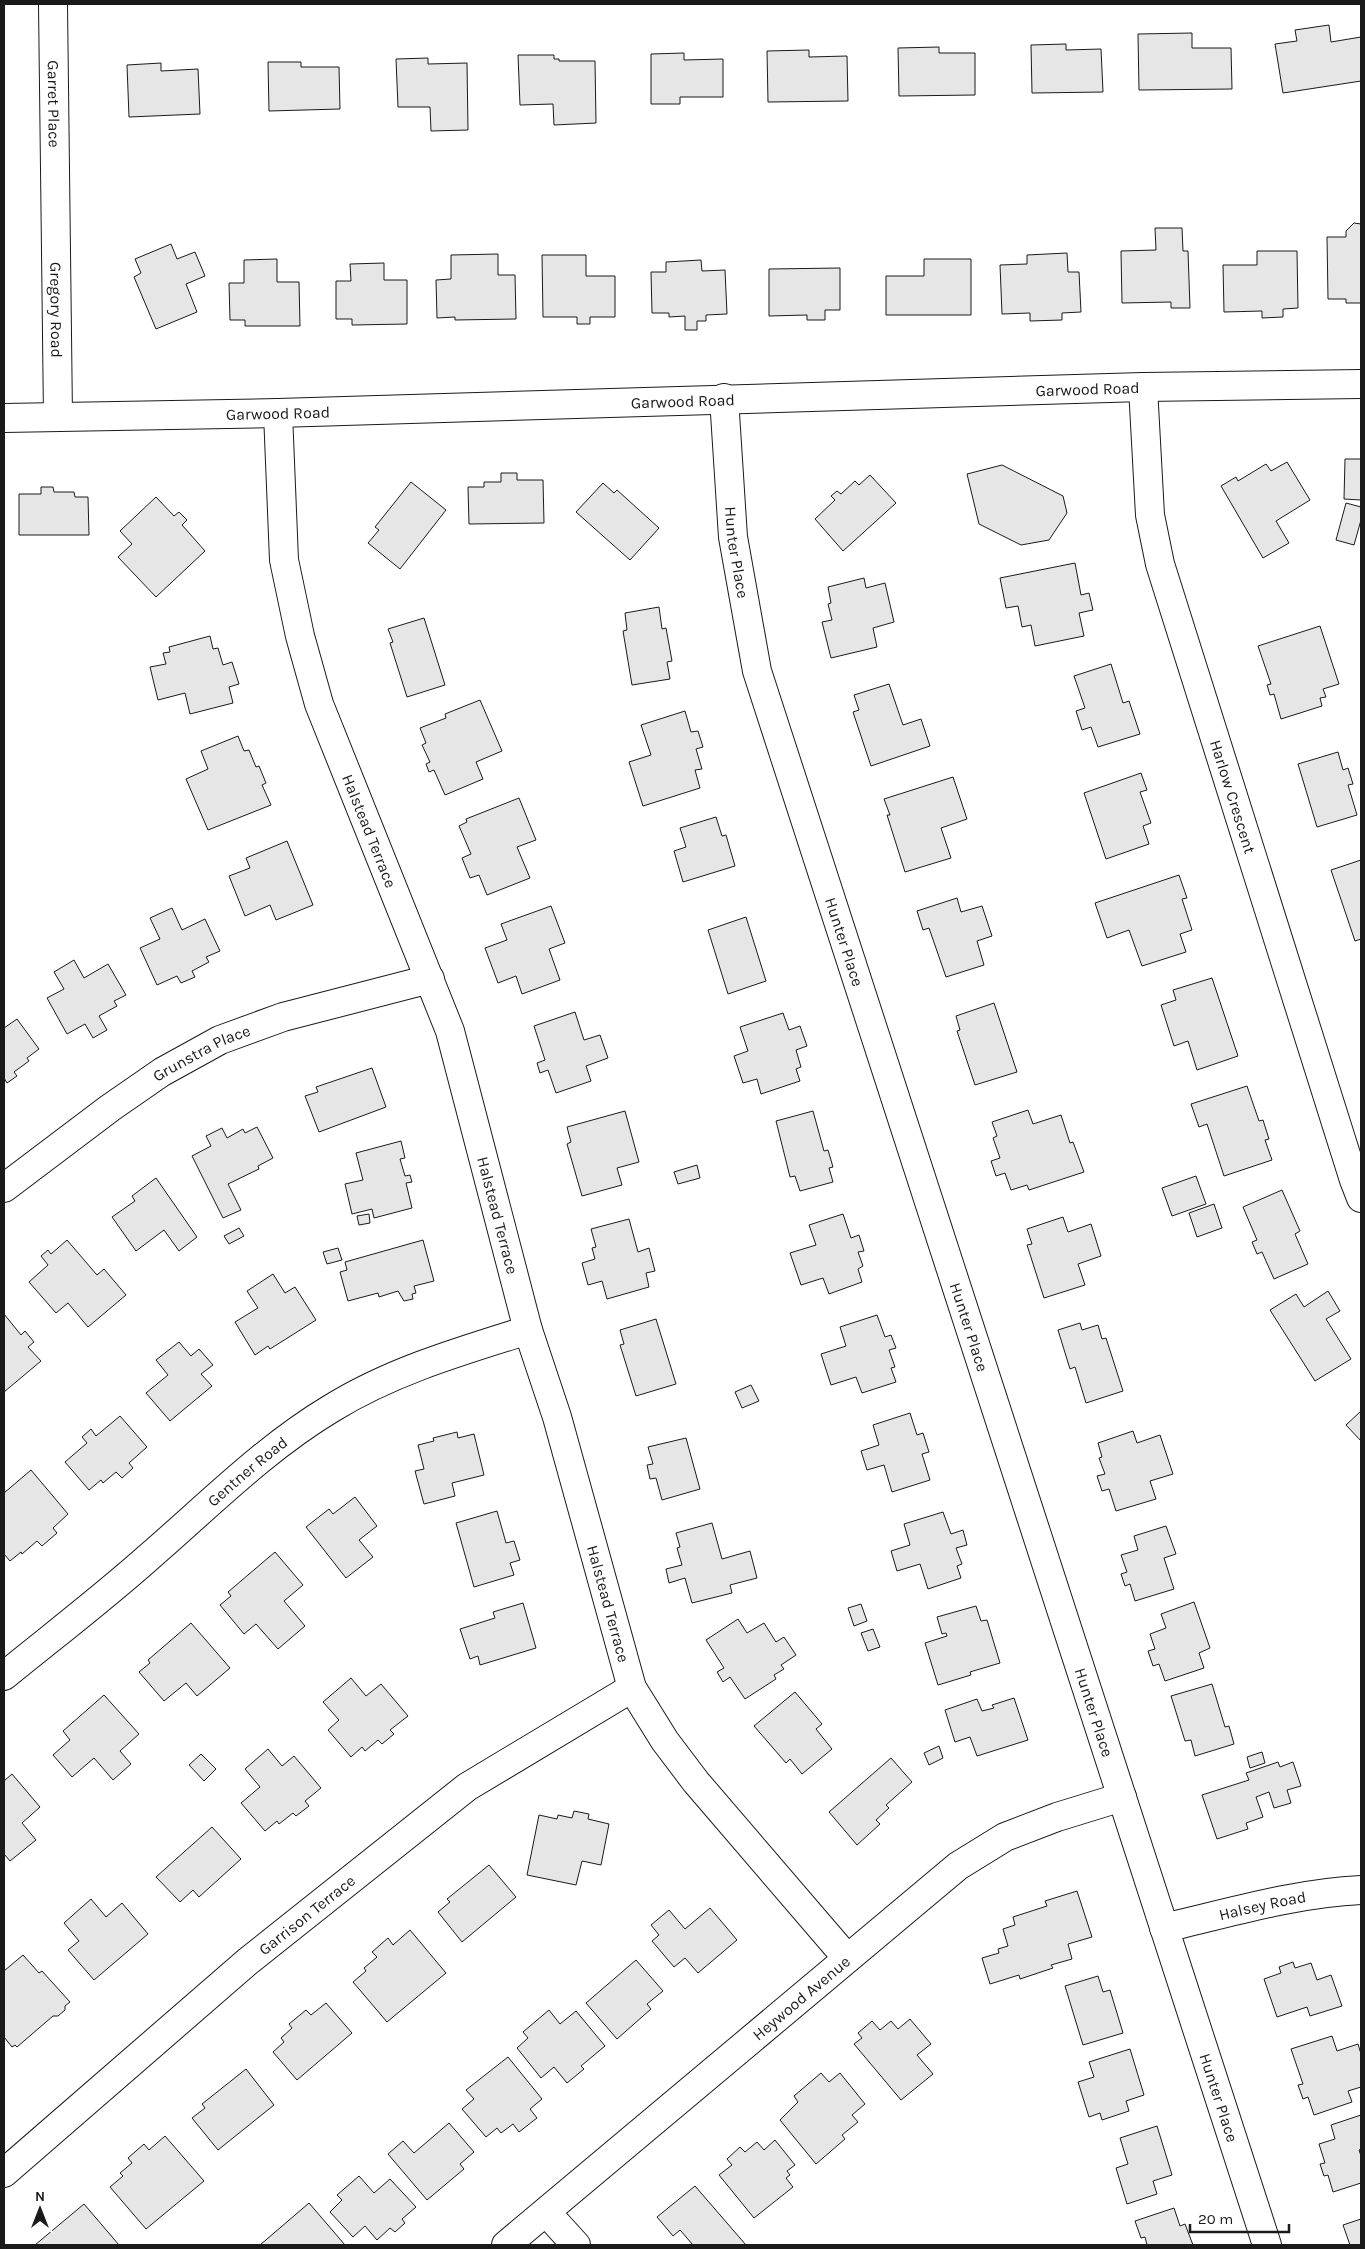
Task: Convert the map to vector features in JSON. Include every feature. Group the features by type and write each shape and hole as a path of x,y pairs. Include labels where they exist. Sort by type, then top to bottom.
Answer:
{"street":[{"name":"Garret Place","path":"53,4 56,205"},
{"name":"Gregory Road","path":"56,205 58,417"},
{"name":"Garwood Road","path":"4,418 278,413 724,398 1361,384"},
{"name":"Harlow Crescent","path":"1143,388 1150,515 1160,564 1361,1198"},
{"name":"Hunter Place","path":"724,398 733,538 757,671 1267,2245"},
{"name":"Halstead Terrace","path":"278,413 284,560 318,704 450,1031 528,1330 557,1417 632,1688 665,1742 696,1782 847,1958"},
{"name":"Grunstra Place","path":"4,1188 95,1119 162,1072 220,1040 282,1017 430,979"},
{"name":"Gentner Road","path":"4,1676 127,1576 272,1448 332,1408 396,1375 454,1353 528,1330"},
{"name":"Garrison Terrace","path":"4,2173 247,1962 467,1787 632,1688"},
{"name":"Heywood Avenue","path":"506,2245 958,1866 1005,1838 1057,1817 1122,1797"},
{"name":"Halsey Road","path":"1164,1928 1279,1901 1337,1891 1361,1890"},
{"path":"546,2212 576,2245"}],"building":[{"path":"1329,25 1331,42 1361,37 1361,81 1283,93 1275,44 1297,41 1295,30"},
{"path":"1192,33 1192,48 1231,48 1232,89 1139,90 1138,34"},
{"path":"1066,44 1066,50 1101,49 1103,92 1032,93 1031,45"},
{"path":"939,47 939,53 975,53 975,95 899,96 898,48"},
{"path":"809,50 809,57 847,56 848,101 768,102 767,51"},
{"path":"684,53 684,60 723,59 723,97 680,97 680,104 651,104 651,54"},
{"path":"518,55 554,55 554,59 559,59 559,61 595,61 596,123 554,125 553,104 520,105"},
{"path":"428,58 428,64 467,63 468,130 431,131 430,107 398,107 396,59"},
{"path":"268,62 301,62 301,67 339,67 340,109 269,111"},
{"path":"161,63 161,71 198,69 200,114 129,117 127,65"},
{"path":"1354,223 1361,224 1361,303 1346,303 1346,299 1328,299 1327,237 1346,237 1346,231"},
{"path":"1155,228 1182,228 1183,251 1188,251 1190,308 1171,308 1171,302 1122,303 1121,251 1156,250"},
{"path":"171,244 177,259 195,252 205,276 186,284 197,312 156,329 134,277 141,273 135,259"},
{"path":"1257,251 1297,251 1298,308 1283,309 1283,317 1262,318 1262,311 1224,312 1223,265 1257,265"},
{"path":"1067,253 1068,272 1079,272 1081,312 1062,313 1062,320 1030,321 1030,313 1002,314 1000,265 1027,264 1027,255"},
{"path":"498,254 498,275 515,275 516,319 455,320 455,317 437,318 436,280 451,279 451,255"},
{"path":"542,255 586,255 586,276 615,276 615,317 590,317 590,324 577,324 577,317 543,317"},
{"path":"277,259 277,282 299,282 300,326 245,326 245,320 230,320 229,283 244,283 244,260"},
{"path":"924,259 971,259 971,315 886,315 886,276 924,276"},
{"path":"701,260 702,271 725,270 727,314 706,315 706,321 697,321 697,330 685,330 685,316 669,317 669,313 652,313 651,272 666,272 666,262"},
{"path":"384,263 384,280 407,280 407,324 352,325 352,319 336,319 336,281 351,281 350,264"},
{"path":"840,268 840,310 825,310 825,320 807,320 807,315 769,316 769,269"},
{"path":"1345,459 1361,459 1361,500 1344,499"},
{"path":"1287,462 1310,500 1276,521 1289,543 1263,558 1221,486 1236,477 1238,481 1266,464 1271,471"},
{"path":"1002,465 1063,496 1067,513 1049,540 1021,545 979,524 967,474"},
{"path":"501,473 517,473 517,480 543,480 544,523 469,524 468,487 484,487 484,482 501,482"},
{"path":"870,475 896,503 843,551 815,519 835,500 831,496 837,491 841,494 855,481 859,485"},
{"path":"411,482 446,510 400,569 368,543 379,530 375,527"},
{"path":"603,483 614,493 617,490 659,528 630,560 576,512"},
{"path":"41,487 53,487 54,492 74,492 75,497 88,497 89,535 19,535 19,494 41,494"},
{"path":"156,497 174,516 179,512 187,520 182,525 205,551 156,597 118,557 132,544 120,531"},
{"path":"1346,503 1361,507 1361,520 1354,545 1336,540"},
{"path":"1075,563 1081,595 1089,593 1093,610 1079,613 1084,636 1035,646 1031,625 1022,627 1018,606 1006,608 1000,578"},
{"path":"864,578 866,588 885,583 894,622 873,628 877,647 831,658 822,622 832,620 828,604 831,603 828,587"},
{"path":"659,607 662,629 666,628 672,661 667,662 670,679 632,685 623,631 627,630 625,613"},
{"path":"424,618 445,685 407,697 390,643 393,642 388,629"},
{"path":"1320,626 1339,684 1323,689 1326,697 1320,698 1322,706 1281,719 1274,694 1270,695 1267,685 1271,684 1258,646"},
{"path":"210,636 213,649 218,648 223,665 232,662 239,684 229,687 233,703 190,714 185,693 158,700 150,667 166,664 163,653 170,652 169,647"},
{"path":"1111,664 1123,703 1129,701 1140,734 1098,747 1091,727 1082,730 1076,711 1085,708 1074,676"},
{"path":"889,684 903,725 921,719 930,746 871,766 853,712 859,710 854,695"},
{"path":"480,700 502,751 476,762 483,779 445,795 434,770 429,772 426,764 430,762 422,745 426,743 420,728 446,718 445,714"},
{"path":"685,711 691,732 698,731 703,747 696,749 702,769 695,770 700,788 643,806 629,762 651,755 641,725"},
{"path":"238,736 244,751 249,750 256,767 259,766 266,783 262,785 271,805 208,830 186,779 208,769 201,751"},
{"path":"1338,752 1343,770 1348,768 1353,784 1348,785 1357,815 1317,827 1298,764"},
{"path":"1141,773 1147,790 1140,792 1151,823 1143,826 1149,844 1106,859 1084,793"},
{"path":"953,777 967,819 941,828 951,858 905,872 887,815 890,815 884,799"},
{"path":"519,798 536,840 517,847 530,878 487,895 479,875 470,878 462,858 471,854 459,826 467,822 466,819"},
{"path":"716,817 722,836 726,835 735,866 683,882 674,851 686,847 680,828"},
{"path":"287,841 313,905 276,920 270,905 245,916 229,876 250,868 246,858"},
{"path":"1361,860 1361,939 1355,941 1331,870"},
{"path":"1179,875 1187,898 1182,899 1192,930 1180,934 1186,952 1142,966 1129,930 1107,938 1095,903"},
{"path":"957,898 961,912 982,906 992,936 977,941 984,965 946,977 929,928 923,930 917,911"},
{"path":"551,906 565,943 549,949 560,980 522,994 516,976 498,983 485,948 507,940 501,924"},
{"path":"172,908 182,930 205,919 220,951 206,957 209,962 192,971 195,977 181,983 177,976 157,985 140,948 160,939 150,918"},
{"path":"746,917 766,981 728,994 708,930"},
{"path":"74,960 84,978 108,964 126,995 114,1001 117,1006 99,1016 107,1030 93,1038 85,1024 67,1034 47,998 64,989 54,972"},
{"path":"1212,978 1238,1056 1197,1070 1188,1041 1174,1046 1161,1005 1176,1000 1173,990"},
{"path":"994,1003 1017,1072 975,1085 957,1031 960,1030 956,1016"},
{"path":"575,1012 584,1040 600,1035 608,1058 586,1066 591,1081 556,1093 548,1070 540,1073 537,1063 545,1060 534,1026"},
{"path":"783,1013 789,1030 800,1026 807,1046 796,1050 801,1067 796,1069 800,1081 761,1094 757,1079 743,1083 734,1056 748,1051 740,1027"},
{"path":"17,1019 39,1049 27,1058 29,1061 14,1072 17,1076 7,1083 4,1078 4,1028"},
{"path":"372,1068 386,1107 319,1132 305,1096 318,1092 316,1087"},
{"path":"1247,1086 1259,1121 1263,1120 1269,1139 1265,1140 1272,1160 1224,1176 1207,1124 1199,1127 1191,1104"},
{"path":"1028,1110 1033,1124 1061,1115 1070,1143 1073,1142 1084,1172 1029,1190 1027,1185 1011,1190 1005,1173 996,1176 991,1161 1000,1158 993,1138 997,1136 992,1122"},
{"path":"625,1111 639,1162 617,1168 622,1185 582,1196 567,1144 571,1142 567,1127"},
{"path":"813,1111 824,1151 828,1150 833,1167 829,1168 833,1182 800,1191 795,1176 790,1177 776,1121"},
{"path":"257,1127 273,1158 258,1166 259,1169 228,1184 241,1210 223,1218 192,1156 211,1146 206,1136 222,1128 227,1138 243,1129 245,1133"},
{"path":"401,1141 405,1158 400,1159 405,1176 410,1175 412,1182 406,1183 412,1208 374,1218 372,1209 352,1214 345,1184 363,1180 356,1153"},
{"path":"697,1165 700,1178 678,1184 674,1172"},
{"path":"1196,1176 1206,1204 1172,1216 1162,1188"},
{"path":"156,1178 197,1237 179,1251 164,1230 136,1251 112,1217 135,1201 132,1196"},
{"path":"1282,1190 1300,1231 1295,1234 1308,1264 1274,1279 1262,1252 1257,1254 1252,1242 1257,1240 1243,1207"},
{"path":"1214,1204 1222,1228 1197,1237 1189,1213"},
{"path":"369,1214 370,1223 359,1225 357,1216"},
{"path":"843,1214 851,1238 859,1235 864,1251 858,1252 863,1266 858,1269 862,1282 829,1294 823,1278 801,1285 790,1253 816,1245 809,1225"},
{"path":"1063,1217 1068,1232 1091,1224 1101,1256 1078,1264 1085,1285 1044,1298 1027,1245 1032,1244 1027,1229"},
{"path":"629,1219 638,1252 649,1248 655,1271 646,1273 649,1287 607,1299 602,1281 588,1285 582,1263 595,1259 592,1248 596,1247 591,1229"},
{"path":"239,1228 244,1236 229,1244 224,1236"},
{"path":"67,1240 97,1275 104,1269 126,1295 88,1327 68,1303 56,1313 29,1282 48,1265 41,1256 48,1250 51,1254"},
{"path":"423,1240 434,1281 414,1286 416,1293 412,1294 413,1299 404,1301 398,1291 379,1297 378,1293 348,1301 340,1272 347,1270 345,1262"},
{"path":"338,1248 342,1260 327,1264 323,1252"},
{"path":"273,1274 285,1293 295,1287 316,1320 270,1349 268,1346 255,1355 235,1322 258,1308 247,1291"},
{"path":"1328,1291 1340,1311 1326,1319 1351,1359 1315,1381 1270,1310 1296,1294 1304,1307"},
{"path":"4,1314 21,1335 25,1331 34,1342 28,1347 41,1361 4,1392"},
{"path":"877,1315 885,1337 891,1335 896,1348 889,1350 895,1367 891,1368 896,1382 862,1393 856,1377 831,1385 821,1354 846,1346 840,1327"},
{"path":"656,1319 676,1384 636,1396 620,1345 624,1344 620,1330"},
{"path":"1080,1323 1082,1330 1098,1325 1102,1339 1106,1338 1123,1391 1086,1403 1075,1367 1070,1369 1058,1330"},
{"path":"179,1342 191,1356 199,1349 213,1365 201,1374 212,1386 170,1421 146,1393 168,1375 156,1360"},
{"path":"751,1385 759,1401 742,1408 735,1392"},
{"path":"1361,1411 1361,1441 1346,1425"},
{"path":"910,1413 917,1435 923,1433 929,1452 922,1454 930,1480 892,1492 884,1465 867,1470 861,1451 879,1445 873,1425"},
{"path":"120,1416 147,1447 129,1463 133,1468 122,1478 116,1472 103,1483 101,1480 89,1490 65,1462 87,1443 82,1437 91,1429 96,1436"},
{"path":"1133,1431 1137,1443 1160,1435 1173,1474 1150,1481 1156,1499 1116,1511 1109,1489 1102,1491 1097,1476 1105,1474 1099,1458 1102,1457 1098,1443"},
{"path":"457,1432 458,1438 474,1434 484,1475 452,1483 455,1496 424,1504 415,1471 424,1469 418,1445 434,1441 433,1438"},
{"path":"686,1438 700,1489 662,1500 656,1478 650,1479 647,1465 653,1464 648,1447"},
{"path":"31,1470 68,1514 53,1528 57,1533 42,1546 37,1541 22,1554 21,1552 10,1561 4,1554 4,1493"},
{"path":"355,1497 377,1526 359,1540 373,1557 346,1578 306,1527 329,1509 333,1514"},
{"path":"497,1511 506,1543 514,1541 520,1560 510,1563 514,1575 474,1587 456,1523"},
{"path":"943,1512 951,1534 963,1530 967,1545 956,1548 962,1564 957,1566 961,1578 928,1589 920,1564 897,1571 891,1551 910,1545 904,1524"},
{"path":"712,1523 722,1559 750,1551 757,1578 730,1585 732,1593 692,1603 685,1578 669,1583 666,1569 682,1565 677,1548 680,1547 676,1533"},
{"path":"1166,1526 1176,1554 1164,1558 1174,1589 1135,1601 1130,1584 1125,1586 1121,1574 1127,1572 1121,1555 1138,1550 1134,1536"},
{"path":"275,1552 303,1585 284,1601 305,1626 278,1649 256,1624 244,1634 220,1605 231,1596 228,1592"},
{"path":"1194,1602 1210,1648 1199,1653 1204,1668 1165,1681 1159,1664 1153,1666 1148,1651 1155,1649 1150,1634 1166,1628 1161,1614"},
{"path":"523,1603 536,1648 480,1665 478,1656 470,1659 460,1629 495,1618 493,1612"},
{"path":"861,1604 867,1621 854,1626 848,1608"},
{"path":"976,1606 981,1621 987,1620 1000,1663 970,1672 971,1675 938,1685 925,1643 947,1636 946,1633 942,1634 937,1617"},
{"path":"738,1619 747,1633 764,1623 776,1642 784,1637 796,1655 781,1665 784,1669 774,1675 776,1679 745,1699 730,1677 723,1682 717,1672 724,1668 706,1640"},
{"path":"191,1623 230,1668 197,1696 186,1683 164,1701 139,1672 150,1663 148,1660"},
{"path":"873,1629 880,1647 868,1651 861,1633"},
{"path":"351,1678 366,1696 381,1684 408,1716 390,1730 394,1734 382,1744 378,1740 365,1751 362,1747 351,1757 328,1730 339,1720 323,1702"},
{"path":"1212,1684 1225,1727 1229,1726 1234,1744 1195,1756 1191,1740 1185,1741 1171,1696"},
{"path":"795,1692 822,1724 816,1729 832,1749 802,1774 790,1759 786,1763 754,1726"},
{"path":"104,1695 139,1734 120,1751 131,1764 113,1780 94,1758 72,1777 53,1755 70,1740 63,1731"},
{"path":"1014,1698 1028,1740 977,1756 970,1737 955,1742 945,1710 977,1699 982,1711 994,1708 992,1705"},
{"path":"939,1746 943,1758 929,1765 924,1753"},
{"path":"268,1749 282,1766 294,1756 321,1788 305,1801 309,1806 296,1816 293,1813 279,1824 277,1821 265,1831 241,1803 260,1787 245,1769"},
{"path":"1262,1752 1265,1763 1250,1768 1247,1757"},
{"path":"201,1754 216,1769 204,1781 189,1765"},
{"path":"891,1758 912,1782 886,1805 889,1808 876,1820 880,1824 857,1845 829,1812"},
{"path":"1278,1762 1280,1767 1293,1762 1301,1786 1287,1790 1291,1803 1274,1808 1269,1792 1256,1797 1263,1817 1246,1823 1248,1829 1217,1839 1202,1795 1249,1780 1246,1773"},
{"path":"12,1774 40,1807 22,1823 36,1840 10,1861 4,1854 4,1781"},
{"path":"574,1811 589,1814 588,1819 609,1824 601,1865 582,1861 576,1885 527,1875 539,1815 557,1819 558,1815 572,1818"},
{"path":"212,1827 241,1859 199,1897 193,1890 180,1902 156,1877"},
{"path":"489,1865 516,1897 462,1942 438,1912 450,1902 447,1899"},
{"path":"1077,1891 1092,1937 1068,1944 1072,1959 1051,1965 1053,1968 1020,1979 1019,1975 990,1984 982,1958 999,1953 998,1949 1008,1946 1003,1929 1015,1925 1013,1917 1047,1906 1045,1901"},
{"path":"91,1899 106,1917 122,1903 148,1934 94,1980 68,1950 79,1941 64,1923"},
{"path":"710,1908 737,1940 698,1973 685,1958 674,1967 652,1941 659,1935 651,1925 669,1910 685,1929"},
{"path":"410,1930 446,1973 387,2022 353,1982 366,1971 364,1968 377,1957 372,1952 388,1938 393,1945"},
{"path":"23,1955 39,1973 42,1971 70,2002 58,2016 53,2016 17,2047 15,2045 12,2047 4,2037 4,1971"},
{"path":"636,1960 663,1991 647,2004 651,2009 617,2039 586,2003"},
{"path":"1293,1962 1295,1968 1311,1963 1317,1980 1331,1975 1342,2006 1310,2016 1307,2007 1277,2017 1264,1979 1281,1973 1279,1967"},
{"path":"1098,1976 1103,1992 1110,1990 1123,2033 1083,2045 1065,1986"},
{"path":"326,2003 352,2033 297,2080 273,2052 284,2042 281,2038 292,2028 289,2024 306,2010 311,2015"},
{"path":"549,2010 560,2024 576,2011 605,2046 581,2066 584,2069 567,2083 554,2067 541,2078 517,2048 528,2038 523,2032"},
{"path":"910,2019 931,2044 917,2055 933,2074 901,2100 854,2044 862,2038 858,2033 872,2021 880,2030 891,2021 898,2029"},
{"path":"1332,2036 1337,2051 1358,2044 1361,2054 1361,2087 1348,2091 1352,2102 1314,2115 1308,2097 1303,2099 1298,2085 1303,2084 1291,2049"},
{"path":"1130,2049 1144,2095 1126,2101 1129,2111 1102,2120 1100,2113 1089,2117 1078,2082 1094,2077 1089,2062"},
{"path":"508,2057 542,2099 530,2109 537,2118 519,2132 513,2124 501,2133 497,2128 486,2137 462,2109 474,2099 466,2090"},
{"path":"246,2069 274,2105 218,2150 192,2118 205,2108 202,2104"},
{"path":"821,2073 829,2082 840,2073 865,2104 852,2115 858,2122 842,2135 845,2139 816,2164 780,2120 798,2102 794,2096"},
{"path":"1361,2115 1361,2149 1359,2150 1361,2156 1361,2183 1333,2192 1328,2175 1324,2176 1320,2164 1325,2163 1319,2144 1335,2139 1331,2125"},
{"path":"449,2123 474,2152 460,2164 464,2169 427,2200 388,2154 403,2141 414,2153"},
{"path":"1157,2126 1172,2175 1153,2181 1157,2194 1127,2204 1116,2168 1128,2164 1120,2138"},
{"path":"165,2136 204,2181 146,2229 110,2187 123,2176 120,2173 132,2163 128,2158 144,2144 149,2150"},
{"path":"775,2140 795,2165 787,2171 790,2175 786,2178 793,2187 754,2218 719,2175 732,2165 727,2159 740,2147 745,2152 757,2142 764,2150"},
{"path":"359,2176 374,2193 390,2179 416,2207 402,2219 405,2223 395,2232 390,2228 377,2240 365,2226 353,2237 330,2212 342,2200 337,2195"},
{"path":"695,2186 746,2245 693,2245 680,2230 673,2236 657,2217"},
{"path":"309,2203 345,2245 260,2245"},
{"path":"84,2204 119,2245 35,2245"},
{"path":"1174,2208 1180,2226 1185,2224 1193,2245 1147,2245 1145,2237 1141,2238 1135,2221"},
{"path":"1361,2219 1361,2245 1350,2245 1343,2225"}]}
